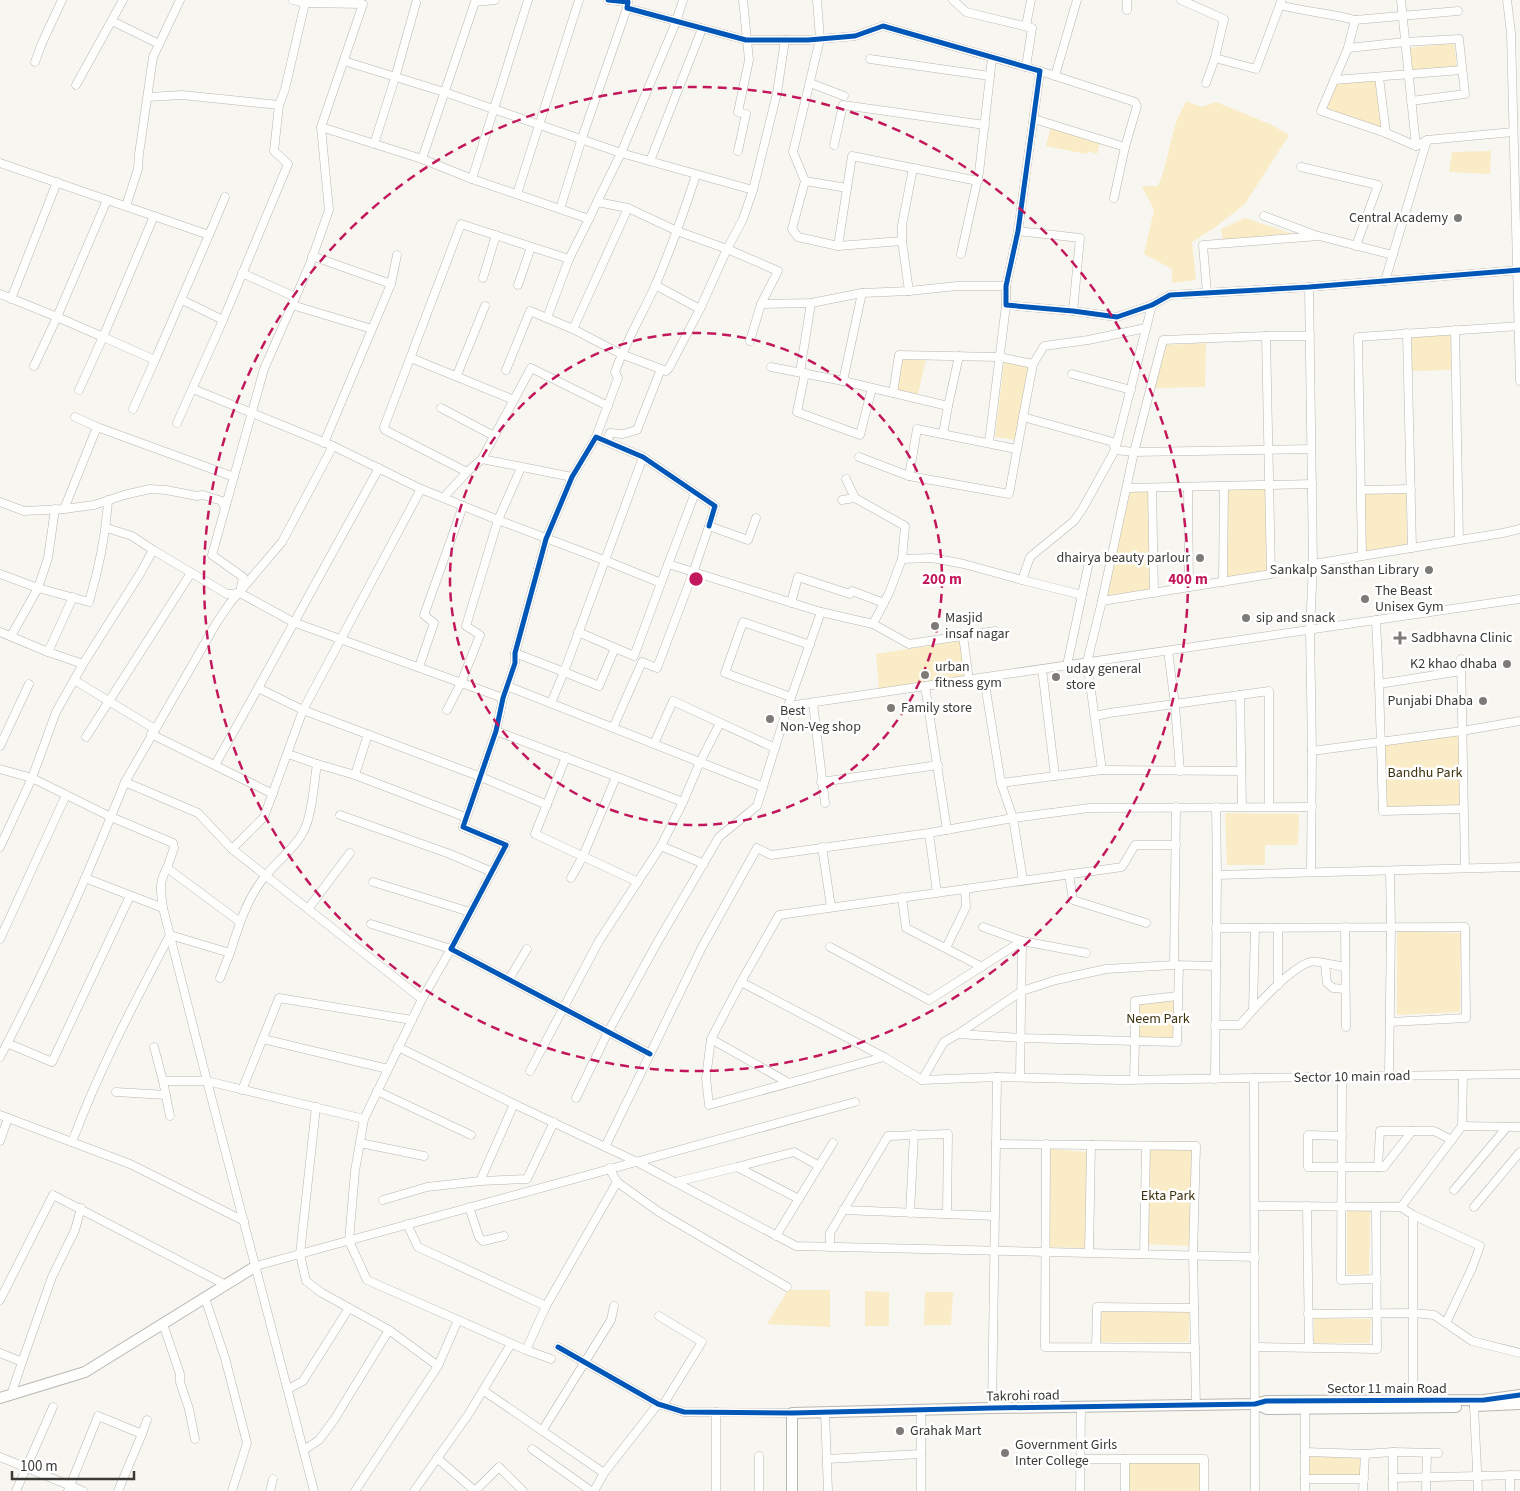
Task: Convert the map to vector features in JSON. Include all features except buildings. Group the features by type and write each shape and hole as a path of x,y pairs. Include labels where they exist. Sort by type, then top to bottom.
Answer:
{"street":[{"path":"35,62 62,0"},
{"path":"76,85 122,0"},
{"path":"126,206 138,169 153,56 180,0"},
{"path":"240,593 243,577 212,555 264,369 292,305 329,210 321,126 363,4 305,3 293,0"},
{"path":"422,159 475,2 496,0"},
{"path":"472,179 528,0"},
{"path":"517,194 579,0"},
{"path":"560,209 582,138 627,8 628,2 608,0"},
{"path":"547,318 569,259 621,153 676,22 683,0"},
{"path":"738,151 746,114 738,112 749,60 743,0"},
{"path":"817,0 820,39 793,152 805,181 792,229 798,238 838,246 902,240"},
{"path":"953,0 966,12 1032,28 1026,67"},
{"path":"1026,26 1031,0"},
{"path":"1055,76 1077,0"},
{"path":"1127,0 1127,10"},
{"path":"1181,0 1224,20 1215,58 1206,83"},
{"path":"1401,0 1416,146"},
{"path":"1507,0 1510,32 1520,381"},
{"path":"1215,58 1256,70 1281,2 1297,10 1335,14 1355,20 1458,11"},
{"path":"177,422 223,320 288,164 274,151 279,105 285,89 305,3"},
{"path":"374,144 416,3"},
{"path":"627,8 746,40 820,39 855,36 883,26 1040,71 1135,102 1137,106 1114,198"},
{"path":"1355,20 1348,48 1321,111 1386,133 1416,146"},
{"path":"112,21 159,44"},
{"path":"650,161 702,29"},
{"path":"1510,32 1520,31"},
{"path":"1348,48 1459,39 1465,94 1411,101"},
{"path":"506,370 530,311 621,354 666,371 669,368 700,310 727,249 743,219 753,190 777,93 785,40"},
{"path":"961,254 978,181 992,58"},
{"path":"870,59 990,76"},
{"path":"344,61 444,92 621,153 753,190"},
{"path":"1334,80 1462,70"},
{"path":"990,442 1006,305 1006,286 1018,231 1040,71"},
{"path":"1378,77 1386,133"},
{"path":"810,83 844,96"},
{"path":"148,97 182,95 279,105"},
{"path":"834,145 843,105 985,125"},
{"path":"1034,119 1126,147"},
{"path":"321,126 422,159 472,179 589,219"},
{"path":"1416,146 1427,140 1513,132"},
{"path":"1385,281 1427,140"},
{"path":"838,246 852,156 978,181"},
{"path":"0,163 209,235"},
{"path":"1301,167 1378,185 1356,246"},
{"path":"909,291 902,240 902,225 913,168"},
{"path":"551,1359 511,1344 367,1280 349,1241 355,1171 364,1119 422,999 451,949 506,845 463,827 496,731 503,698 515,663 515,653 546,539 572,477 596,437 618,378 615,372 621,354 655,285 677,231 696,175"},
{"path":"805,181 847,188"},
{"path":"11,299 56,182"},
{"path":"133,408 182,300 225,196"},
{"path":"34,366 107,200"},
{"path":"597,202 628,208 677,231 727,249 778,271 761,304 750,341"},
{"path":"573,330 628,208"},
{"path":"79,390 154,216"},
{"path":"1264,216 1319,236 1392,255"},
{"path":"467,472 385,430 384,427 461,224 569,259"},
{"path":"1018,231 1080,238 1073,311"},
{"path":"483,278 496,235"},
{"path":"1208,292 1203,245 1319,236"},
{"path":"518,285 531,247"},
{"path":"312,256 391,284"},
{"path":"324,443 391,284 397,256"},
{"path":"1006,305 1073,311 1117,318 1152,305 1170,294 1309,287 1518,270"},
{"path":"242,273 295,297"},
{"path":"655,285 700,310"},
{"path":"761,304 812,303 862,293 957,286 1006,286"},
{"path":"1309,287 1313,564 1310,630 1311,872"},
{"path":"844,381 862,293"},
{"path":"0,294 155,360"},
{"path":"182,300 223,320"},
{"path":"812,303 797,412 860,435 872,388"},
{"path":"292,305 372,329"},
{"path":"1022,580 1030,557 1074,521 1115,450 1152,305"},
{"path":"457,375 485,306"},
{"path":"1362,556 1358,337 1519,326"},
{"path":"859,457 908,476 1009,494 1033,364 1044,346 1088,340 1146,328"},
{"path":"1455,330 1459,540"},
{"path":"1408,333 1412,548"},
{"path":"1102,601 1271,574 1266,336"},
{"path":"1102,770 1087,662 1134,452 1163,340 1310,336"},
{"path":"893,393 899,355 999,357 1033,364"},
{"path":"943,434 958,356"},
{"path":"411,358 457,375 514,400"},
{"path":"771,367 844,381 948,406"},
{"path":"444,497 482,459 531,368 608,406"},
{"path":"607,441 610,433 623,434 637,430 661,369"},
{"path":"1072,374 1130,390"},
{"path":"193,389 250,414 333,446 421,489 660,583"},
{"path":"442,408 494,436"},
{"path":"1023,417 1114,442 1115,450"},
{"path":"75,418 234,477"},
{"path":"64,509 97,427"},
{"path":"908,476 917,429 1016,448"},
{"path":"578,632 657,668 693,573 715,506 643,456 596,437"},
{"path":"0,1057 31,997 126,782 153,731 216,622 282,542 333,446"},
{"path":"1115,450 1134,452 1312,449"},
{"path":"551,703 643,456"},
{"path":"482,459 572,477"},
{"path":"215,765 379,468"},
{"path":"447,710 461,683 480,635 466,626 498,520 521,468"},
{"path":"846,479 855,498 905,526 902,559 873,624"},
{"path":"1127,488 1312,484"},
{"path":"1223,582 1224,486"},
{"path":"1188,487 1189,587"},
{"path":"1152,488 1154,593"},
{"path":"0,502 24,511 64,509 94,505 150,489 197,496 202,495 222,501 225,509"},
{"path":"232,849 264,817 303,710 421,489"},
{"path":"1361,490 1411,490"},
{"path":"634,656 695,492"},
{"path":"842,500 855,498"},
{"path":"0,574 38,588 89,602 100,567 107,528 108,500"},
{"path":"419,667 434,623 424,615 463,506"},
{"path":"11,636 38,588 48,558 55,509"},
{"path":"708,526 748,540 756,518"},
{"path":"107,528 132,536 227,594 240,593 293,622 503,698"},
{"path":"1313,564 1520,529"},
{"path":"0,847 32,778 56,712 153,550"},
{"path":"902,559 932,558 964,564 1082,595"},
{"path":"1067,666 1089,562"},
{"path":"668,564 821,612 873,624 910,644 995,631"},
{"path":"86,737 191,573"},
{"path":"791,603 798,577 850,594 852,591 884,603"},
{"path":"48,652 73,598"},
{"path":"788,706 1520,599"},
{"path":"576,1098 608,1032 657,943 720,837 757,806 788,706 821,612"},
{"path":"1376,620 1383,811 1463,809"},
{"path":"791,697 724,673 743,622 810,645"},
{"path":"0,632 83,664"},
{"path":"963,636 969,680"},
{"path":"515,653 599,686 615,648"},
{"path":"1168,651 1175,705 1180,771"},
{"path":"1461,659 1464,868"},
{"path":"613,728 642,662"},
{"path":"1042,669 1055,776"},
{"path":"1379,684 1461,671"},
{"path":"984,678 1001,783 1013,818 1023,880"},
{"path":"74,680 108,700 153,731 273,794"},
{"path":"0,746 29,684"},
{"path":"507,686 763,787"},
{"path":"925,686 947,830"},
{"path":"258,688 303,710 481,777 547,805"},
{"path":"1095,716 1269,691 1270,807"},
{"path":"1240,695 1242,807"},
{"path":"654,744 673,701 775,748"},
{"path":"813,703 825,803"},
{"path":"1312,751 1462,731 1520,721"},
{"path":"530,1071 599,941 661,846 684,802 700,762 720,723"},
{"path":"496,731 684,802"},
{"path":"355,775 368,734"},
{"path":"288,754 355,775 466,817"},
{"path":"566,757 535,834 638,882"},
{"path":"220,978 251,896 303,834 317,764"},
{"path":"821,782 938,765"},
{"path":"0,769 32,778 111,817 173,843 174,848 167,868 161,878 160,886 163,908 206,1081 314,1491"},
{"path":"1001,783 1102,770 1241,771"},
{"path":"570,878 583,856 616,776"},
{"path":"126,782 198,813 232,849 422,999"},
{"path":"0,939 66,795"},
{"path":"958,1034 1021,1038 1177,1042 1176,807"},
{"path":"1215,1079 1216,807"},
{"path":"605,1147 702,947 757,848 771,855 1089,808 1312,807"},
{"path":"340,816 450,854 492,872"},
{"path":"929,833 937,893"},
{"path":"884,1057 709,1105 706,1078 711,1039 740,982 779,915 1122,866 1135,845 1176,845"},
{"path":"661,846 704,864"},
{"path":"822,847 832,907"},
{"path":"308,909 350,854"},
{"path":"1217,875 1520,867"},
{"path":"167,868 240,922"},
{"path":"1389,1076 1390,871"},
{"path":"1069,874 1073,900 1146,923"},
{"path":"85,878 163,908"},
{"path":"373,882 470,912"},
{"path":"946,948 966,906 965,889"},
{"path":"7,1043 52,1062 130,896"},
{"path":"902,897 906,928 982,967"},
{"path":"371,924 451,949 650,1054"},
{"path":"982,927 1022,941 1086,953"},
{"path":"1345,927 1346,1027"},
{"path":"1216,928 1465,927 1466,1018 1390,1022"},
{"path":"1253,1009 1254,928"},
{"path":"1278,928 1278,985"},
{"path":"170,935 230,953"},
{"path":"72,1142 84,1110 123,1024 170,935"},
{"path":"830,947 929,1000 1022,941"},
{"path":"1020,1077 1022,941"},
{"path":"510,979 526,949"},
{"path":"1215,1025 1240,1026 1253,1009 1278,985 1291,974 1311,962 1345,967"},
{"path":"1325,964 1327,983 1333,988 1346,989"},
{"path":"740,982 884,1057 922,1080 944,1042 1022,991 1056,980 1106,969 1176,965 1216,966"},
{"path":"1134,1080 1135,1001 1177,996"},
{"path":"242,1090 279,998 412,1020"},
{"path":"263,1039 388,1069"},
{"path":"711,1039 789,1083"},
{"path":"154,1047 170,1116"},
{"path":"398,1047 635,1161 796,1246 1255,1257"},
{"name":"Sector 10 main road","path":"922,1080 997,1076 1134,1080 1520,1074"},
{"path":"1401,1207 1462,1126 1463,1075"},
{"path":"992,1408 997,1076"},
{"path":"1342,1077 1341,1280 1377,1279"},
{"path":"1254,1078 1256,1491"},
{"path":"163,1081 206,1081 364,1119"},
{"path":"377,1091 471,1135"},
{"path":"116,1092 166,1095"},
{"path":"3,1399 84,1372 256,1266 856,1102"},
{"path":"480,1181 514,1104"},
{"path":"316,1107 300,1254 306,1281 322,1293 390,1330 438,1366"},
{"path":"0,1141 4,1116 130,1164 244,1221"},
{"path":"383,1200 428,1187 480,1181 527,1179 554,1122"},
{"path":"1462,1126 1520,1127"},
{"path":"1454,1190 1507,1127"},
{"path":"1378,1167 1380,1131 1434,1131 1452,1140"},
{"path":"1342,1136 1308,1136 1308,1166 1384,1168 1412,1131"},
{"path":"910,1213 914,1134"},
{"path":"830,1247 830,1233 888,1136 948,1134 947,1214"},
{"path":"360,1143 424,1156"},
{"path":"776,1236 833,1143"},
{"path":"996,1144 1196,1146 1193,1255 1196,1405"},
{"path":"1046,1144 1045,1347 1195,1348"},
{"path":"1089,1252 1091,1145"},
{"path":"1144,1254 1146,1146"},
{"path":"676,1182 794,1152 819,1166"},
{"path":"1474,1208 1520,1152"},
{"path":"737,1167 799,1198"},
{"path":"609,1168 617,1182 660,1212 787,1287"},
{"path":"526,1350 546,1306 617,1182"},
{"path":"0,1300 53,1195 226,1285"},
{"path":"1255,1206 1401,1207 1413,1215 1480,1246 1472,1268 1446,1323"},
{"path":"1307,1206 1310,1348"},
{"path":"469,1207 479,1237 483,1241 504,1236"},
{"path":"1255,1347 1377,1349 1376,1207"},
{"path":"3,1399 22,1362 52,1277 75,1230 81,1208"},
{"path":"843,1210 995,1216"},
{"path":"1412,1404 1413,1215"},
{"path":"407,1224 418,1247 546,1306"},
{"path":"205,1298 225,1358 247,1444 232,1491"},
{"path":"542,1431 611,1320 614,1306"},
{"path":"1096,1347 1097,1306 1194,1308"},
{"path":"288,1389 303,1381 349,1308"},
{"path":"1308,1314 1413,1313 1434,1315 1472,1341 1520,1353"},
{"path":"532,1448 592,1491 604,1473 660,1405 702,1342 659,1316"},
{"path":"355,1491 438,1366 458,1320"},
{"path":"163,1324 180,1374 180,1382 189,1409 195,1439"},
{"path":"304,1450 318,1440 334,1420 390,1330"},
{"path":"414,1491 484,1392 511,1344"},
{"path":"558,1347 660,1405 684,1412 792,1413 792,1491"},
{"path":"0,1353 22,1362"},
{"path":"484,1392 604,1473"},
{"name":"Sector 11 main Road","path":"1255,1404 1266,1400 1412,1404 1484,1400 1520,1395"},
{"path":"1255,1404 1267,1409 1412,1404 1474,1406 1520,1404"},
{"name":"Takrohi road","path":"792,1413 1255,1404"},
{"path":"1474,1406 1478,1491"},
{"path":"16,1491 53,1407"},
{"path":"1080,1407 1080,1491"},
{"path":"1305,1409 1305,1491"},
{"path":"921,1410 921,1491"},
{"path":"716,1412 716,1491"},
{"path":"826,1412 828,1491"},
{"path":"69,1488 98,1416 142,1434"},
{"path":"118,1491 147,1420"},
{"path":"1305,1452 1365,1454 1394,1452 1438,1453"},
{"path":"1393,1491 1394,1452"},
{"path":"1426,1491 1427,1453"},
{"path":"826,1458 921,1454"},
{"path":"1363,1491 1365,1454"},
{"path":"758,1491 759,1456"},
{"path":"0,1457 69,1488 83,1491"},
{"path":"437,1458 475,1491 500,1467 523,1491"},
{"path":"1080,1459 1204,1459 1204,1491"},
{"path":"1125,1459 1125,1491"},
{"path":"1510,1475 1510,1491"},
{"path":"1393,1478 1520,1475"},
{"path":"270,1491 273,1479"},
{"path":"1305,1479 1364,1480"}],"green space":[{"path":"1454,43 1457,67 1413,71 1409,48"},
{"path":"1377,80 1383,128 1325,109 1336,83"},
{"path":"1187,101 1201,107 1216,102 1272,125 1289,135 1245,204 1192,242 1196,280 1172,283 1172,269 1144,254 1154,210 1142,186 1158,186 1177,121"},
{"path":"1051,126 1100,142 1097,154 1089,151 1086,154 1046,146"},
{"path":"1491,151 1490,174 1449,172 1452,152"},
{"path":"1245,218 1296,235 1223,240 1221,229"},
{"path":"1451,335 1451,370 1412,371 1411,336"},
{"path":"1206,343 1205,387 1155,388 1166,345"},
{"path":"902,357 926,359 918,394 897,390"},
{"path":"1004,362 1030,367 1016,440 995,437"},
{"path":"1128,488 1149,490 1151,590 1106,596"},
{"path":"1266,488 1267,571 1226,577 1224,489"},
{"path":"1406,492 1407,545 1366,553 1364,494"},
{"path":"961,641 965,677 879,691 876,654"},
{"name":"Bandhu Park","path":"1462,731 1463,809 1383,811 1380,742"},
{"path":"1225,813 1299,814 1298,845 1265,845 1265,865 1227,865"},
{"path":"1397,931 1461,933 1460,1012 1397,1015"},
{"name":"Neem Park","path":"1176,998 1176,1038 1138,1038 1137,1003"},
{"name":"Ekta Park","path":"1145,1147 1194,1148 1190,1246 1145,1244"},
{"path":"1050,1149 1087,1152 1085,1248 1050,1247"},
{"path":"1347,1210 1370,1210 1369,1275 1347,1274"},
{"path":"788,1290 830,1290 830,1327 767,1324"},
{"path":"865,1291 889,1292 889,1326 865,1326"},
{"path":"925,1292 953,1292 951,1325 924,1325"},
{"path":"1100,1311 1189,1312 1189,1342 1101,1342"},
{"path":"1314,1318 1371,1319 1370,1343 1314,1343"},
{"path":"1310,1455 1362,1456 1362,1476 1309,1476"},
{"path":"1128,1463 1201,1463 1201,1491 1128,1491"}],"cycle path":[{"path":"608,0 628,2 627,8 746,40 808,40 855,36 883,26 1040,71 1018,231 1006,286 1006,305 1117,317 1152,305 1170,295 1309,287 1520,270"},
{"path":"650,1054 451,949 506,845 463,827 496,731 503,698 515,663 515,653 546,539 572,477 596,437 643,457 715,506 709,526"},
{"path":"558,1347 658,1404 684,1412 792,1413 1255,1404 1266,1401 1484,1400 1520,1395"}],"place":[{"name":"Central Academy","path":"1458,218"},
{"name":"dhairya beauty parlour","path":"1200,558"},
{"name":"Sankalp Sansthan Library","path":"1429,570"},
{"name":"The Beast Unisex Gym","path":"1365,599"},
{"name":"sip and snack","path":"1246,618"},
{"name":"Masjid insaf nagar","path":"935,626"},
{"name":"Sadbhavna Clinic","path":"1400,638"},
{"name":"K2 khao dhaba","path":"1507,664"},
{"name":"urban fitness gym","path":"925,675"},
{"name":"uday general store","path":"1056,677"},
{"name":"Punjabi Dhaba","path":"1483,701"},
{"name":"Family store","path":"891,708"},
{"name":"Best Non-Veg shop","path":"770,719"},
{"name":"Grahak Mart","path":"900,1431"},
{"name":"Government Girls Inter College","path":"1005,1453"}]}
